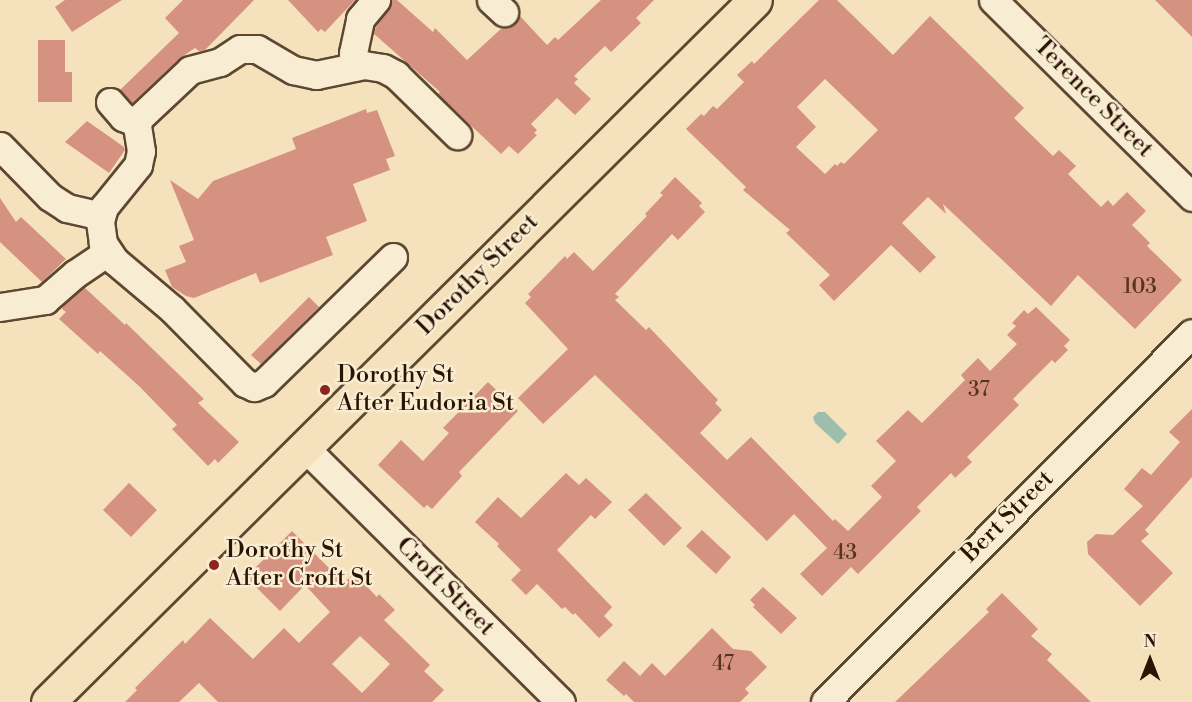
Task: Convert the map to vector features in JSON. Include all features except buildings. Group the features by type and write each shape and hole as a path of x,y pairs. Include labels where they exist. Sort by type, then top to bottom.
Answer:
{"main road":[{"name":"Dorothy Street","path":"48,702 755,0"}],"street":[{"path":"354,67 353,53 360,19 376,0"},
{"name":"Terence Street","path":"993,0 1192,197"},
{"path":"393,257 264,383 254,387 245,383 172,309 122,267 108,252 100,232 101,216 110,197 138,165 141,151 136,123 138,119 190,70 200,65 220,62 240,49 257,49 293,70 316,75 373,65 396,75 457,135"},
{"path":"110,102 123,117 136,123"},
{"path":"0,146 50,197 67,207 101,216"},
{"path":"0,307 45,300 75,274 108,252"},
{"name":"Bert Street","path":"825,702 1192,333"},
{"name":"Croft Street","path":"304,447 561,702"}],"shaded area":[{"path":"818,412 825,412 847,434 838,444 815,423 813,417"}],"place":[{"name":"Dorothy St After Eudoria St","path":"325,390"},
{"name":"Dorothy St After Croft St","path":"214,565"}]}
